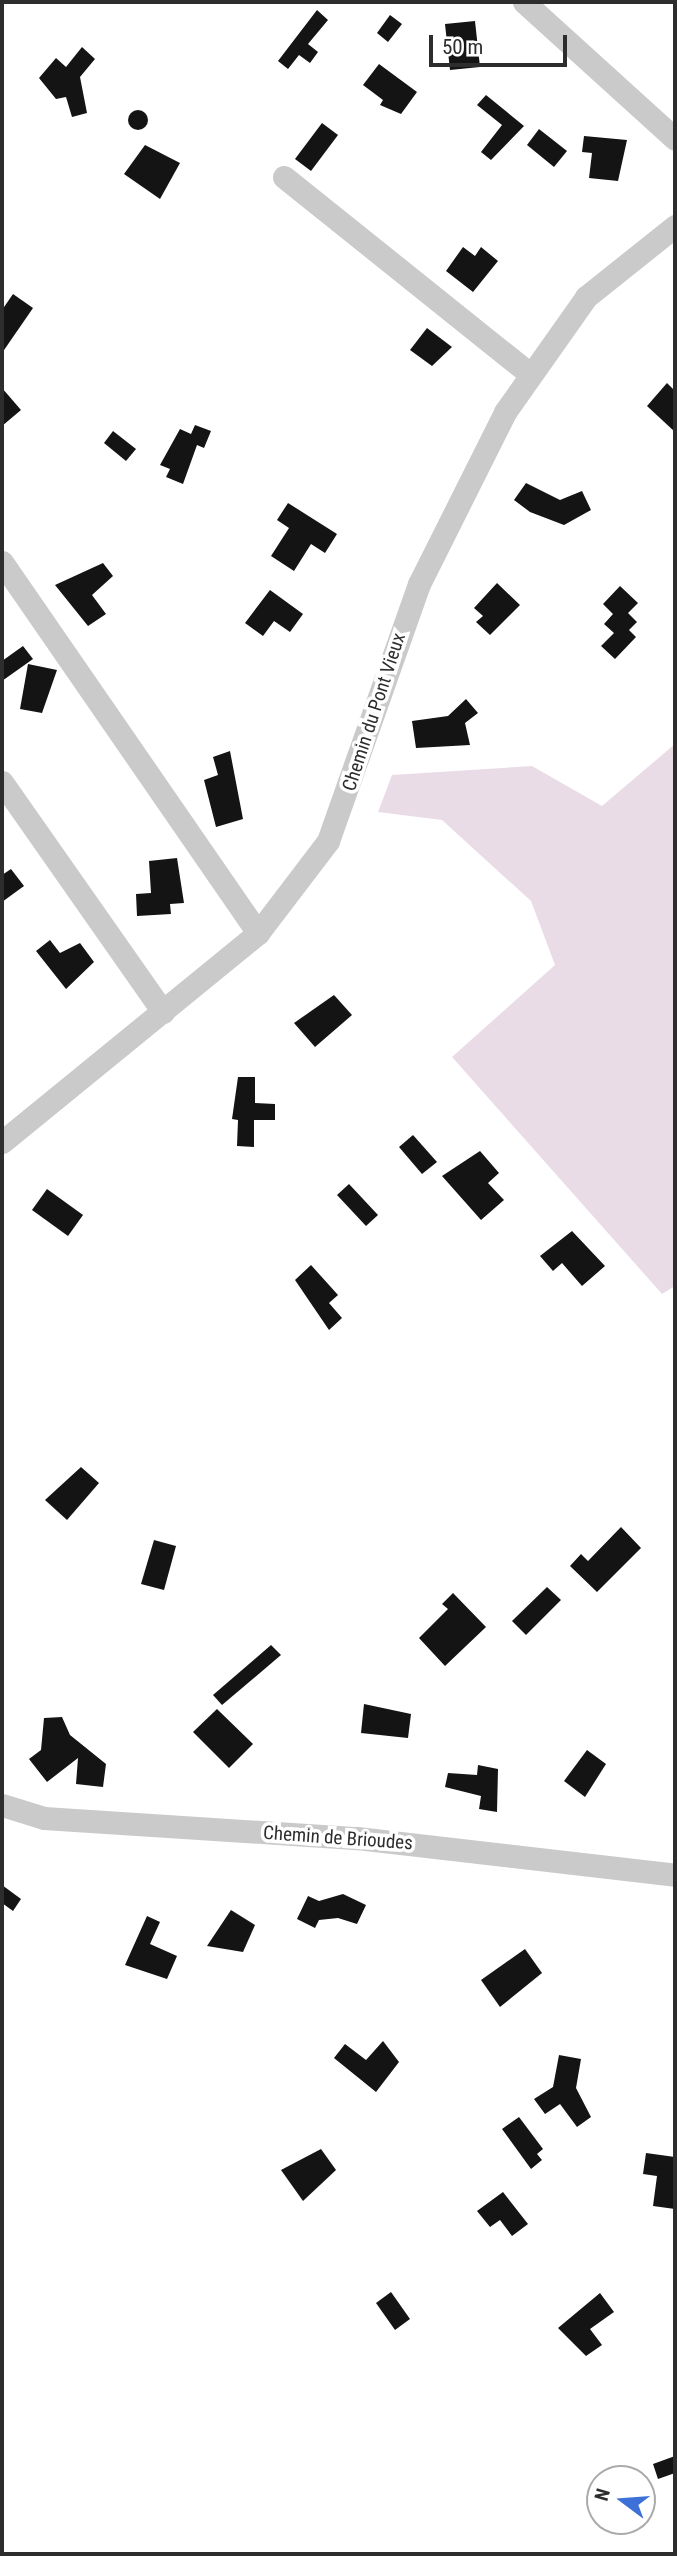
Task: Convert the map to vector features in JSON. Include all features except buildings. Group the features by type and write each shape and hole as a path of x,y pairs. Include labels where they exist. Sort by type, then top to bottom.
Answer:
{"street":[{"path":"524,2 675,139"},
{"path":"284,177 529,373"},
{"name":"Chemin du Pont Vieux","path":"2,1142 258,933 328,841 419,583 529,373 586,298 675,226"},
{"path":"2,562 258,933"},
{"path":"2,782 163,1012"},
{"name":"Chemin de Brioudes","path":"2,1805 44,1818 357,1838 675,1875"}],"shaded area":[{"path":"675,744 675,1286 662,1294 452,1057 555,965 531,901 442,820 378,812 392,775 532,766 602,806"}]}
